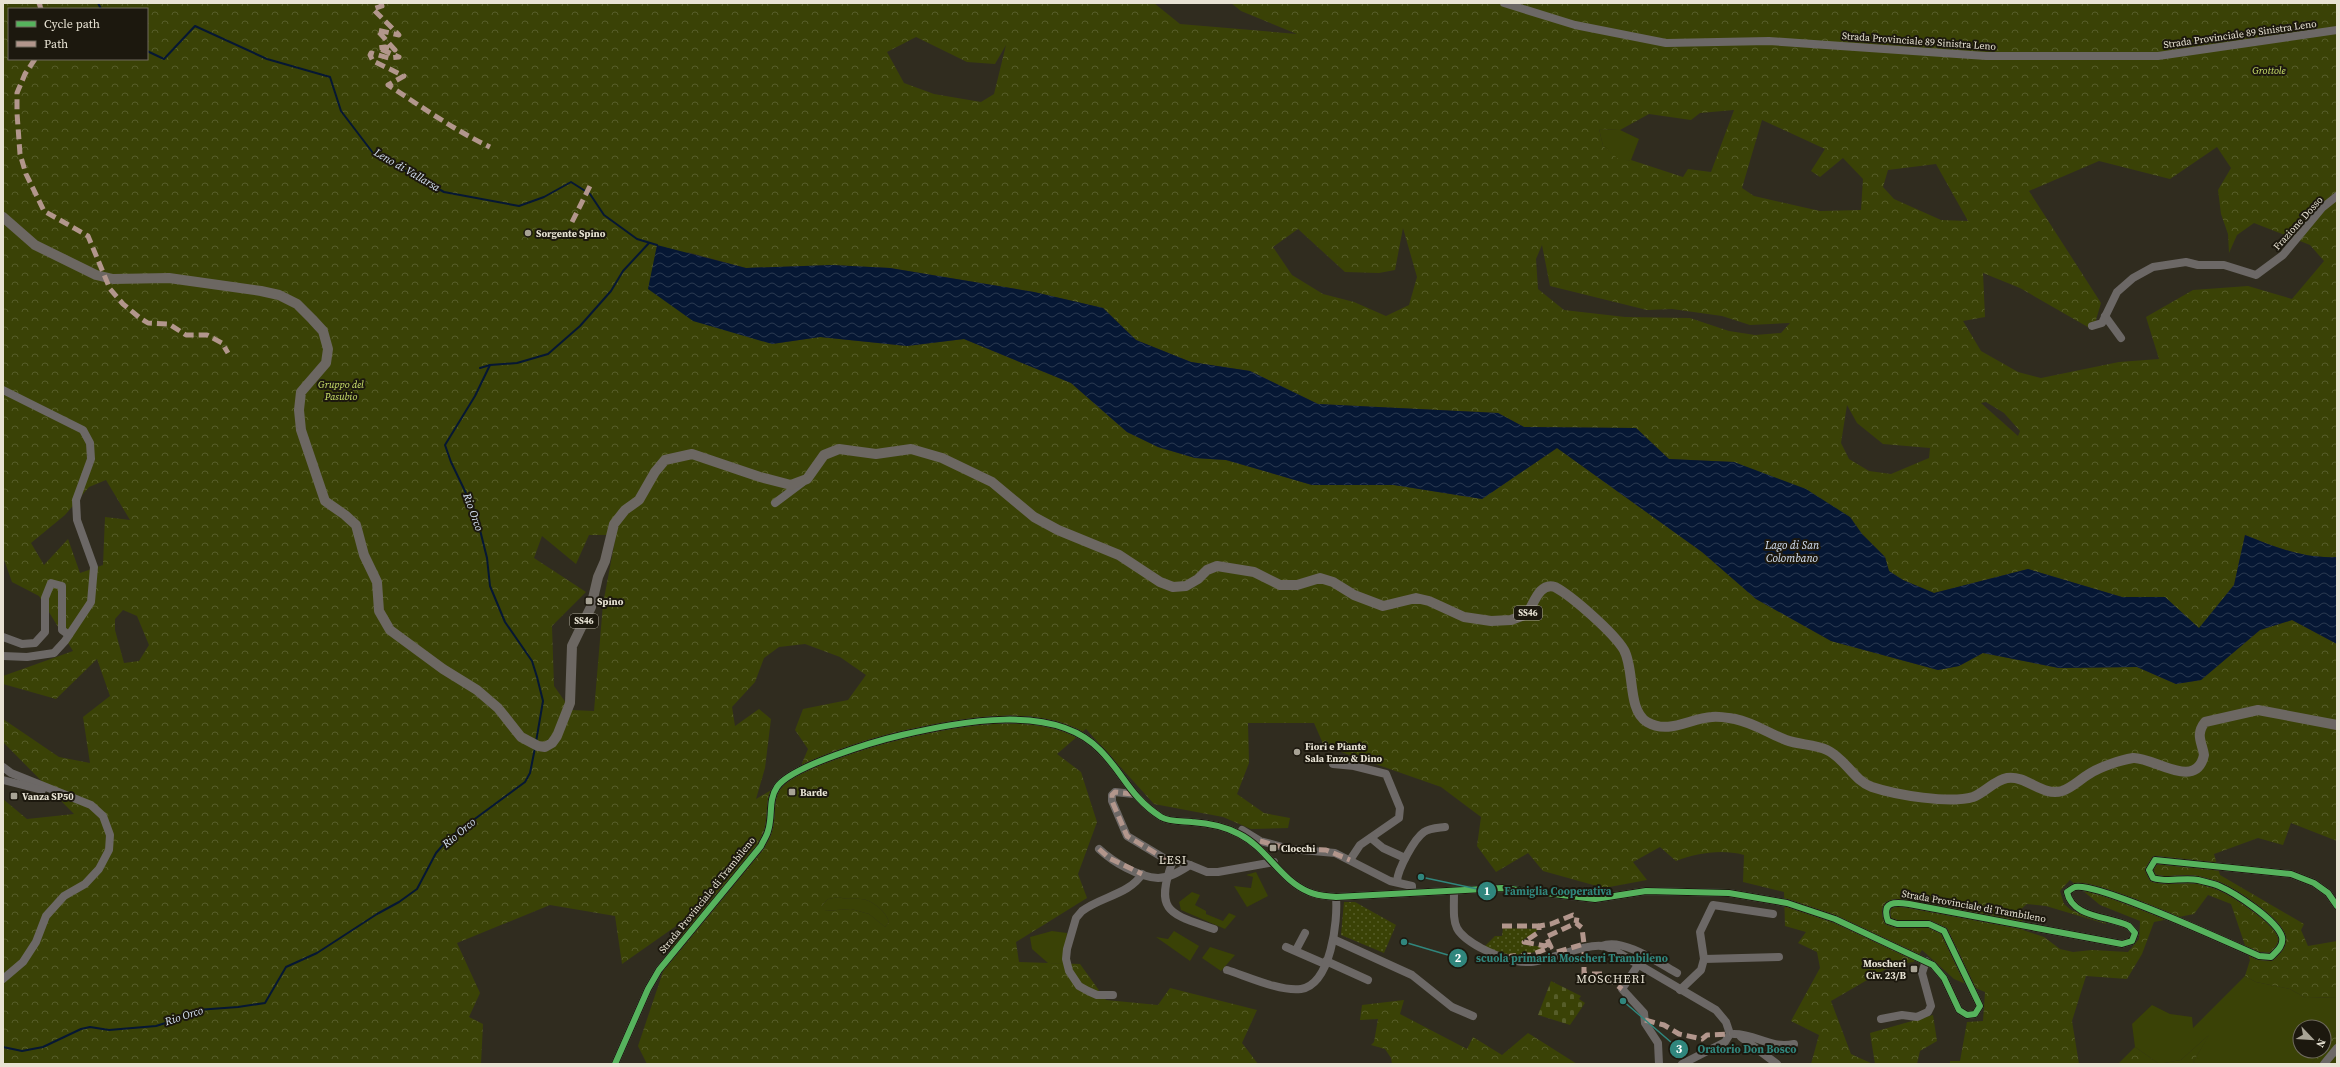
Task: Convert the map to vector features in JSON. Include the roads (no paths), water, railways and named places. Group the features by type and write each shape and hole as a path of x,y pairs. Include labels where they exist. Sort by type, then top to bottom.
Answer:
{"main road":[{"name":"SS46","path":"3,217 35,245 96,275 113,279 169,278 261,291 279,295 297,304 323,331 328,349 326,363 301,392 298,410 301,430 325,501 346,515 356,525 364,555 377,582 379,611 390,630 443,669 477,690 498,708 521,737 531,744 545,747 552,743 557,736 570,703 572,646 592,607 598,577 605,560 614,524 625,510 639,500 655,472 665,460 692,454 760,477 791,485 807,479 824,455 839,449 876,454 911,449 926,452 992,482 1034,517 1058,530 1119,555 1160,582 1173,587 1186,586 1198,579 1207,570 1216,566 1254,572 1280,585 1297,585 1320,578 1333,582 1354,595 1383,606 1416,598 1429,600 1464,617 1491,621 1511,620 1527,614 1540,590 1550,586 1559,589 1610,633 1624,651 1638,714 1648,723 1663,727 1681,726 1712,717 1755,724 1786,740 1827,750 1841,759 1862,782 1873,787 1943,800 1960,800 1975,796 2005,778 2016,778 2048,792 2061,791 2074,786 2089,774 2126,760 2136,758 2180,772 2195,769 2200,765 2204,755 2198,739 2201,727 2205,722 2226,718 2245,711 2258,710 2337,725"}],"street":[{"name":"Strada Provinciale 89 Sinistra Leno","path":"1504,3 1575,25 1666,43 1769,41 1986,56 2158,56 2337,30"},
{"name":"Frazione Dosso","path":"2092,326 2102,322 2117,292 2133,278 2153,267 2186,262 2198,265 2224,265 2256,274 2283,255 2322,208 2337,196"},
{"path":"2105,316 2121,338"},
{"path":"3,390 83,430 90,443 91,459 76,500 77,520 94,567 91,602 69,635 54,653 27,657 3,656"},
{"path":"776,503 807,479"},
{"path":"3,637 22,644 35,643 45,632 45,598 51,583 62,586 62,630 69,635"},
{"name":"Strada Provinciale di Trambileno","path":"615,1064 648,989 659,970 761,846 769,830 771,801 776,787 785,778 845,751 892,738 945,726 1000,720 1029,720 1067,729 1092,742 1102,751 1132,794 1162,818 1211,824 1239,834 1264,852 1288,879 1302,889 1315,894 1336,897 1502,888 1594,899 1646,890 1729,893 1788,903 1828,917 1933,965 1944,978 1959,1010 1967,1015 1975,1014 1980,1006 1978,998 1944,931 1929,924 1897,924 1888,921 1887,910 1890,904 1895,902 1909,904 2122,944 2132,941 2135,933 2129,926 2075,908 2068,899 2067,892 2075,887 2104,893 2172,919 2258,956 2271,957 2280,948 2283,938 2278,930 2259,912 2234,894 2218,886 2196,880 2161,880 2153,878 2149,870 2155,860 2291,874 2314,883 2328,893 2337,906"},
{"path":"1333,764 1354,766 1386,774 1400,808 1399,818 1360,845 1350,860"},
{"path":"3,767 11,773 90,805 103,816 110,835 109,850 99,869 85,884 64,896 46,916 36,942 23,962 3,979"},
{"path":"3,780 70,796"},
{"path":"1132,794 1115,792 1112,795 1112,801 1127,836 1172,863 1178,862 1207,872 1218,872 1274,862"},
{"path":"1211,824 1230,825 1260,841 1290,849 1326,850 1350,860 1390,881 1397,881 1412,886 1412,892"},
{"path":"1397,881 1405,858 1419,836 1424,832 1445,827"},
{"path":"1371,838 1383,848 1405,858"},
{"path":"1099,849 1109,858 1142,874 1159,878 1167,876 1190,865"},
{"path":"1172,863 1167,876 1164,897 1169,909 1176,916 1214,929"},
{"path":"1113,995 1097,995 1079,986 1069,971 1066,959 1067,949 1076,918 1082,911 1129,886 1137,881 1142,874"},
{"path":"1454,891 1454,920 1457,930 1463,938 1508,960 1531,962 1610,943 1623,945 1677,973"},
{"path":"1227,970 1287,988 1301,989 1314,982 1326,962 1335,940 1336,897"},
{"path":"1680,990 1701,970 1704,960 1700,932 1713,905 1728,906 1773,914"},
{"path":"1296,950 1305,933"},
{"path":"1335,940 1412,975 1452,1007 1473,1016"},
{"path":"1602,946 1716,1010 1726,1022 1732,1034 1746,1040 1777,1064"},
{"path":"1286,947 1368,980"},
{"path":"1704,960 1780,957"},
{"path":"1881,1019 1902,1015 1917,1017 1928,1012 1931,1006 1922,973 1926,961"},
{"path":"1638,965 1622,990 1644,1013 1645,1023 1658,1043 1659,1064"},
{"path":"1682,1064 1725,1042 1732,1034 1742,1034 1781,1047 1794,1044"},
{"path":"2324,1064 2337,1048"}],"water":[{"name":"Lago di San Colombano","path":"657,245 746,268 832,265 890,268 1034,292 1103,308 1136,340 1191,362 1250,371 1318,404 1498,413 1524,427 1636,428 1669,459 1734,462 1806,489 1850,517 1862,534 1885,557 1889,571 1903,580 1934,593 2028,569 2122,597 2165,597 2199,628 2234,585 2245,535 2279,548 2301,554 2337,557 2337,644 2292,620 2260,630 2201,680 2176,684 2137,667 2059,668 1983,653 1959,666 1938,670 1831,641 1756,599 1702,552 1557,448 1482,499 1394,485 1312,485 1226,460 1195,458 1158,447 1127,432 1071,383 964,339 907,346 820,337 772,344 693,321 648,289"}],"waterway":[{"name":"Leno di Vallarsa","path":"98,3 100,8"},
{"name":"Leno di Vallarsa","path":"148,51 164,59 195,26 267,59 330,77 341,111 373,153 444,192 519,206 544,197 571,182 590,194 604,215 637,239 657,245"},
{"name":"Rio Orco","path":"536,742 543,701 537,677 532,661 505,622 490,586 487,558 476,514 451,462 445,445 475,396 490,365 517,363 548,354 580,326 611,291 623,271 649,243"},
{"name":"Rio Orco","path":"480,368 490,365"},
{"name":"Rio Orco","path":"3,1047 22,1051 43,1047 81,1029 90,1027 109,1030 156,1026 175,1020 186,1012 265,1003 286,967 317,953 377,914 399,902 417,889 436,853 449,838 525,782 530,773 535,748"}],"place":[{"name":"Sorgente Spino","path":"528,233"},
{"name":"Spino","path":"589,601"},
{"name":"Fiori e Piante Sala Enzo & Dino","path":"1297,752"},
{"name":"Barde","path":"792,792"},
{"name":"Vanza SP50","path":"14,796"},
{"name":"Clocchi","path":"1273,848"},
{"name":"Famiglia Cooperativa","path":"1421,877"},
{"name":"scuola primaria Moscheri Trambileno","path":"1404,942"},
{"name":"Moscheri Civ. 23/B","path":"1914,969"},
{"name":"Oratorio Don Bosco","path":"1623,1001"}],"district":[{"name":"LESI","path":"1173,860"},
{"name":"MOSCHERI","path":"1611,979"}],"park label":[{"name":"Grottole","path":"2269,70"},
{"name":"Gruppo del Pasubio","path":"341,390"}]}
